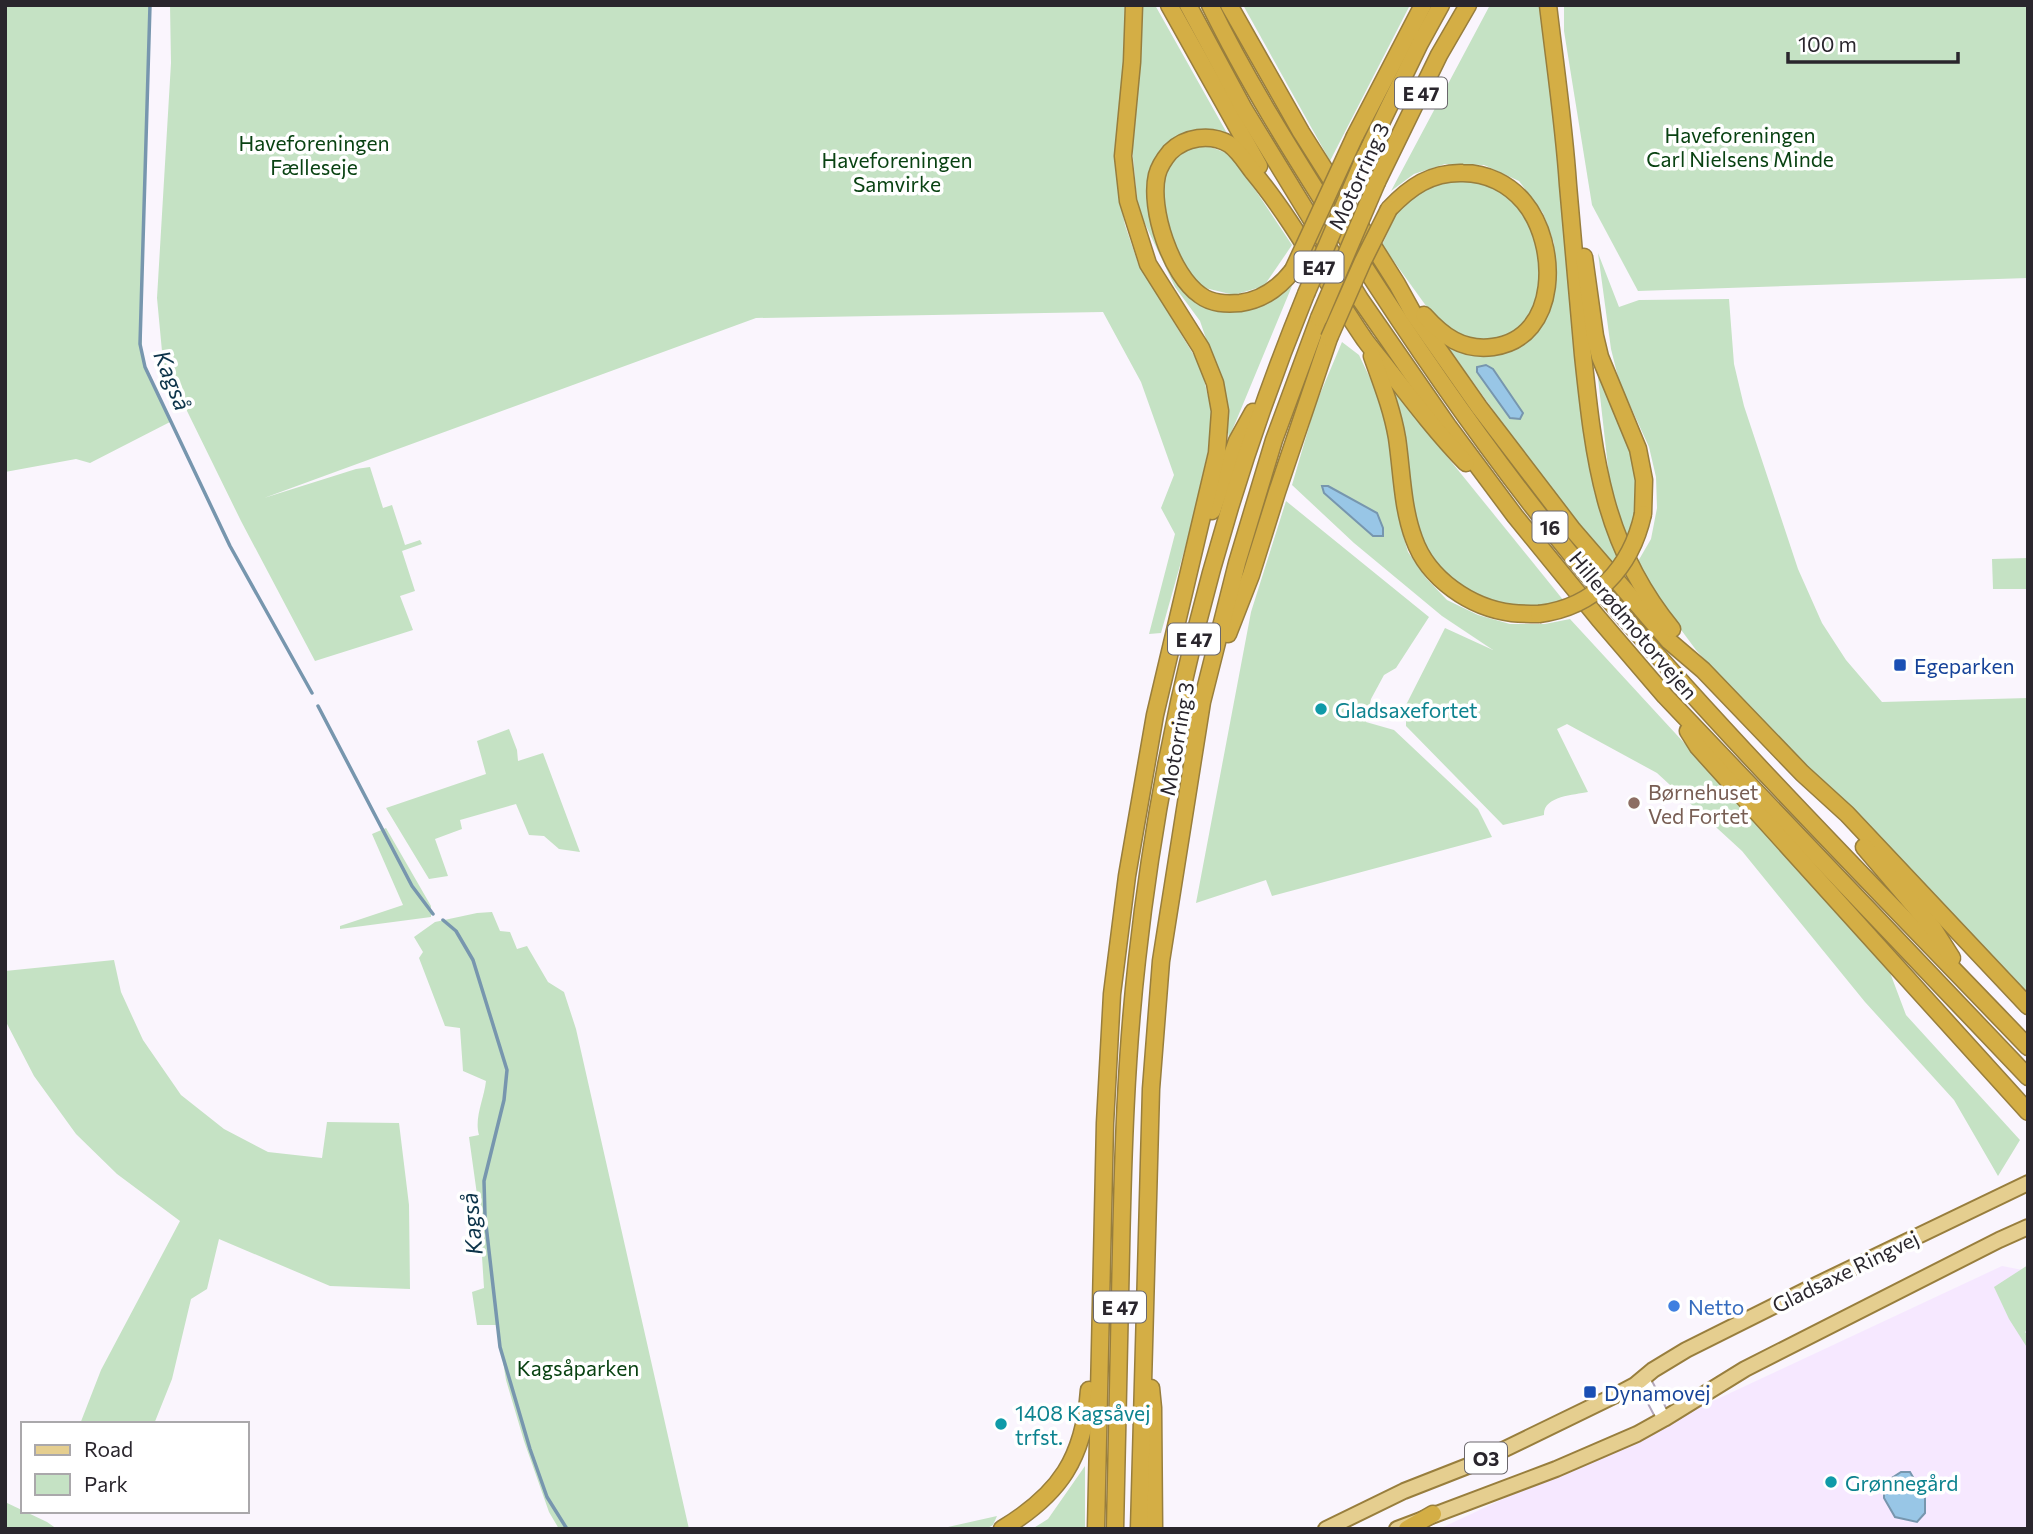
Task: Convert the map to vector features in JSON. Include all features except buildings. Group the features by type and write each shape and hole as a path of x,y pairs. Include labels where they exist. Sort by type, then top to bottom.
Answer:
{"highway":[{"path":"1096,1529 1101,1266 1112,994 1127,876 1155,715 1217,453 1220,411 1215,383 1201,348 1148,264 1128,201 1123,156 1132,62 1134,5"},
{"path":"1169,5 1272,194"},
{"name":"Hillerødmotorvejen","path":"1188,5 1244,109 1360,299 1448,426 1515,516 1598,619 1665,696 2028,1077"},
{"name":"Hillerødmotorvejen","path":"1210,5 1305,173 1375,283 1463,412 1533,505 1614,606 1687,688 2028,1046"},
{"path":"1229,5 1301,132 1413,313 1479,407 1573,530 1669,641 1703,670 1802,773 1933,928 1970,987"},
{"path":"1272,194 1239,153 1228,144 1211,138 1197,138 1184,142 1170,152 1157,173 1155,197 1161,229 1182,278 1202,297 1231,304 1248,302 1276,289 1293,271 1355,136 1423,5"},
{"name":"Motorring 3","path":"1115,1529 1126,1086 1137,960 1165,766 1185,675 1230,507 1274,373 1364,156 1441,5"},
{"name":"Motorring 3","path":"1139,1529 1151,1089 1161,961 1202,702 1237,563 1274,440 1319,318 1377,182 1468,5"},
{"path":"1548,5 1597,469 1620,544 1636,577 1659,613 1703,670"},
{"path":"1366,341 1391,409 1402,490 1414,540 1423,558 1438,576 1468,598 1512,613 1539,614 1568,607 1604,586 1628,556 1636,540 1643,514 1644,480 1638,449 1608,380 1595,336 1566,159"},
{"path":"1202,702 1251,575 1329,338 1389,209 1418,183 1434,176 1471,173 1500,182 1525,202 1535,220 1548,271 1545,300 1530,327 1502,346 1488,348 1457,344 1436,328 1397,284"},
{"name":"E47","path":"1272,194 1366,341"},
{"path":"1366,341 1437,433 1515,516"},
{"path":"1188,579 1237,441 1274,373"},
{"path":"1665,696 1698,747 2028,1112"},
{"path":"1802,773 1847,814 2028,1006"},
{"path":"1002,1529 1027,1514 1054,1488 1071,1465 1082,1439 1088,1406 1101,1266"},
{"path":"1144,1321 1153,1408 1154,1529"},
{"path":"1407,1529 1433,1514"}],"main road":[{"name":"Gladsaxe Ringvej","path":"1326,1529 1405,1491 1478,1462 1635,1385 1653,1370 1686,1350 2028,1183"},
{"name":"Gladsaxe Ringvej","path":"1397,1529 1556,1469 1637,1434 1745,1369 2028,1227"}],"street":[{"path":"1643,1379 1664,1419"}],"shaded area":[{"path":"2002,1266 2028,1271 2028,1529 1439,1529"}],"green space":[{"path":"5,5 151,5 142,249 142,358 170,422 90,463 76,459 5,472"},
{"path":"170,5 1128,5 1126,60 1116,151 1118,190 1125,225 1138,263 1201,367 1212,413 1208,451 1190,530 1161,633 1149,634 1175,534 1161,508 1174,475 1141,382 1103,312 756,318 264,498 370,467 383,508 392,505 405,545 420,540 422,544 402,551 415,591 400,596 413,630 315,661 241,521 163,362 157,298 171,63"},
{"path":"1139,5 1155,5 1228,135 1165,154 1152,212 1165,265 1183,287 1198,299 1264,304 1292,286 1229,438 1217,371 1200,321 1175,287 1138,209 1132,148 1139,53"},
{"path":"1243,5 1410,5 1330,161"},
{"path":"1490,5 1543,5 1594,491 1620,559 1612,569 1447,346 1490,353 1522,345 1534,334 1547,314 1555,288 1554,243 1543,213 1519,181 1484,165 1445,164 1414,174 1391,191"},
{"name":"Haveforeningen Carl Nielsens Minde","path":"1564,5 2028,5 2028,278 1638,291 1592,205 1564,31"},
{"path":"1205,145 1232,155 1292,245 1264,286 1234,295 1201,287 1181,264 1166,218 1163,185 1166,166 1181,152"},
{"path":"1449,181 1480,182 1506,195 1528,218 1541,254 1542,287 1537,313 1519,331 1490,341 1461,337 1437,321 1382,245 1403,199 1425,185"},
{"path":"1598,253 1619,307 1639,300 1729,299 1734,364 1744,406 1798,569 1822,623 1846,660 1882,702 2028,698 2028,993 1775,737 1696,650 1659,600 1637,563 1651,539 1657,508 1656,477 1649,447 1619,381 1611,349"},
{"path":"1342,342 1359,355 1381,401 1401,528 1408,552 1426,578 1447,600 1478,615 1510,624 1545,624 1570,619 1886,962 1906,1015 2020,1140 1998,1176 1954,1100 1865,1002 1742,851 1657,773 1567,724 1557,729 1588,792 1554,800 1548,804 1544,815 1503,825 1406,726 1406,705 1445,628 1493,650 1442,616 1354,543 1292,485 1315,406"},
{"path":"1597,369 1642,478 1630,544 1612,503"},
{"path":"1390,386 1564,601 1532,608 1492,606 1462,595 1429,563 1418,539"},
{"path":"1286,501 1429,617 1396,668 1384,675 1371,699 1366,722 1394,730 1478,809 1492,837 1272,896 1266,880 1196,903 1251,612"},
{"path":"2028,558 2028,589 1993,589 1992,559"},
{"path":"509,729 518,761 543,753 580,852 559,849 544,836 529,835 516,804 460,820 462,829 435,839 448,876 429,879 386,808 486,774 477,741"},
{"path":"386,828 431,906 431,917 340,929 340,926 403,905 372,834"},
{"name":"Kagsåparken","path":"492,912 500,931 510,932 517,949 527,946 548,982 564,992 576,1029 689,1529 559,1529 549,1512 524,1441 506,1380 497,1325 477,1325 472,1292 484,1288 479,1209 469,1137 479,1135 478,1115 486,1081 463,1071 460,1028 445,1026 419,958 423,952 414,937 435,922"},
{"path":"114,960 121,992 143,1040 181,1095 224,1129 268,1152 322,1158 327,1122 399,1123 409,1205 410,1289 330,1286 219,1239 207,1289 191,1299 172,1379 155,1422 81,1422 101,1370 180,1221 117,1174 76,1134 34,1076 5,1020 5,971"},
{"path":"2028,1265 2028,1329 2025,1332 2028,1335 2028,1349 2009,1319 1994,1287"},
{"path":"1085,1466 1085,1529 1032,1529 1048,1519"},
{"path":"5,1502 21,1510 21,1513 28,1513 57,1529 5,1529"},
{"path":"997,1516 993,1525 986,1529 939,1529"}],"water":[{"path":"1486,365 1493,369 1523,413 1520,419 1510,418 1477,372 1477,367"},
{"path":"1322,486 1328,486 1377,513 1383,536 1373,536 1324,493"},
{"path":"1901,1472 1910,1472 1925,1498 1925,1513 1917,1522 1895,1517 1884,1498 1884,1483"}],"waterway":[{"name":"Kagså","path":"150,5 140,344 145,367 230,546 312,693"},
{"name":"Kagså","path":"318,706 412,886 433,914"},
{"name":"Kagså","path":"443,920 456,931 473,960 507,1070 504,1100 484,1181 485,1216 500,1347 547,1497 567,1529"}],"place":[{"name":"Egeparken","path":"1900,665"},
{"name":"Gladsaxefortet","path":"1321,709"},
{"name":"Børnehuset Ved Fortet","path":"1634,803"},
{"name":"Netto","path":"1674,1306"},
{"name":"Dynamovej","path":"1590,1392"},
{"name":"1408 Kagsåvej trfst.","path":"1001,1424"},
{"name":"Grønnegård","path":"1831,1482"}],"park label":[{"name":"Haveforeningen Fælleseje","path":"314,154"},
{"name":"Haveforeningen Samvirke","path":"897,171"}]}
